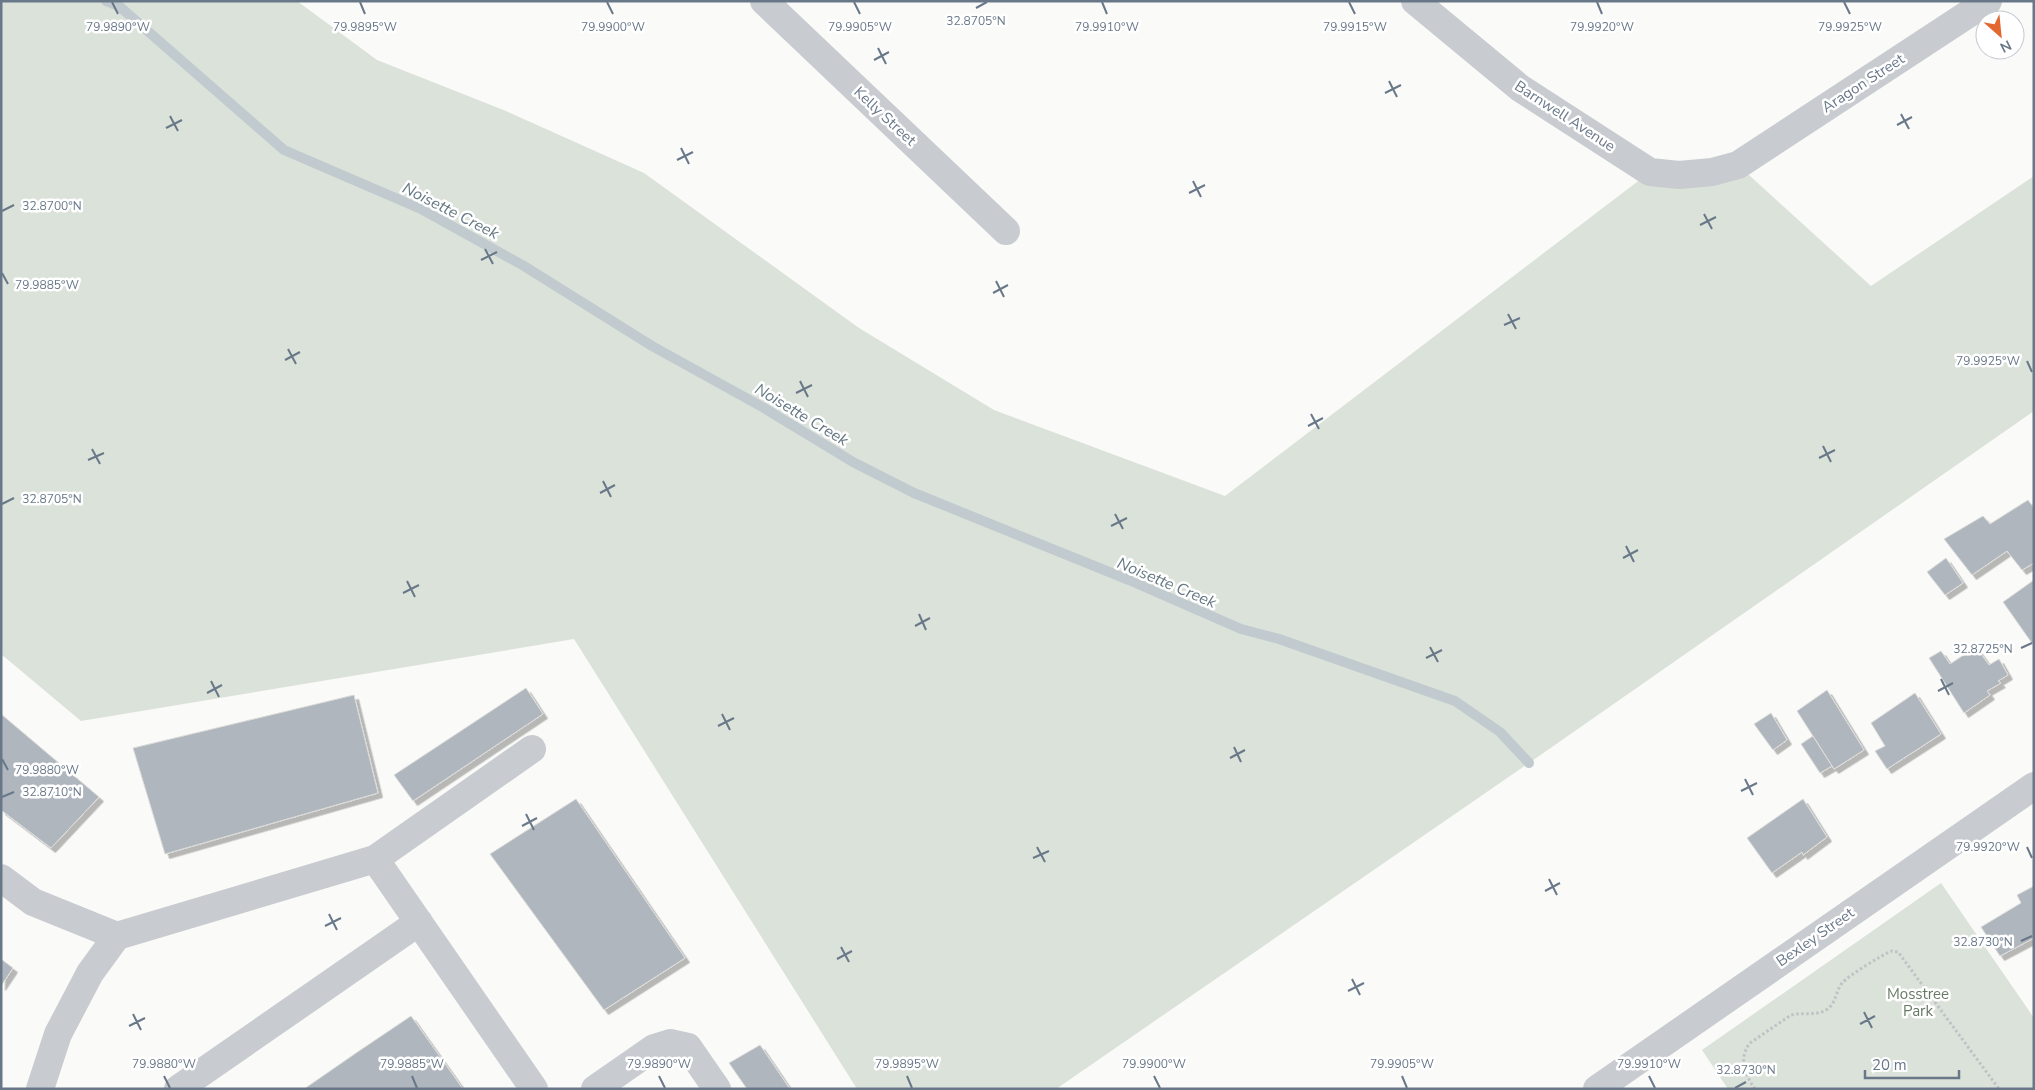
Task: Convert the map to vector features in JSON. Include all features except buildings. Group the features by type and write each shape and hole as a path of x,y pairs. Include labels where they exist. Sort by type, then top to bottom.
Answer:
{"street":[{"name":"Kelly Street","path":"764,1 1006,231"},
{"name":"Barnwell Avenue","path":"1415,1 1520,88 1650,172 1679,175 1712,172 1738,165"},
{"name":"Aragon Street","path":"1738,165 1988,1"},
{"path":"40,1089 58,1034 90,972 117,936 375,859 532,749"},
{"name":"Bexley Street","path":"1597,1089 2034,786"},
{"path":"375,859 534,1089"},
{"path":"1,878 33,902 117,936"},
{"path":"178,1089 419,922"},
{"path":"595,1089 654,1048 670,1043 688,1047 717,1089"}],"path":[{"path":"1755,1089 1747,1077 1744,1062 1746,1048 1750,1043 1792,1015 1799,1013 1814,1014 1828,1009 1833,1003 1842,983 1892,951 1901,956 1999,1089"}],"green space":[{"path":"1,1 297,1 377,60 506,111 644,173 859,328 994,410 1225,496 1650,172 1738,165 1871,286 2034,176 2034,411 1529,763 1056,1089 857,1089 574,639 81,721 1,654"},
{"name":"Mosstree Park","path":"1941,883 2034,1018 2034,1089 1728,1089 1702,1050"}],"waterway":[{"name":"Noisette Creek","path":"106,1 119,6 284,150 421,209 524,266 652,346 764,408 853,462 914,493 1129,580 1241,629 1279,639 1455,701 1500,732 1529,763"}]}
